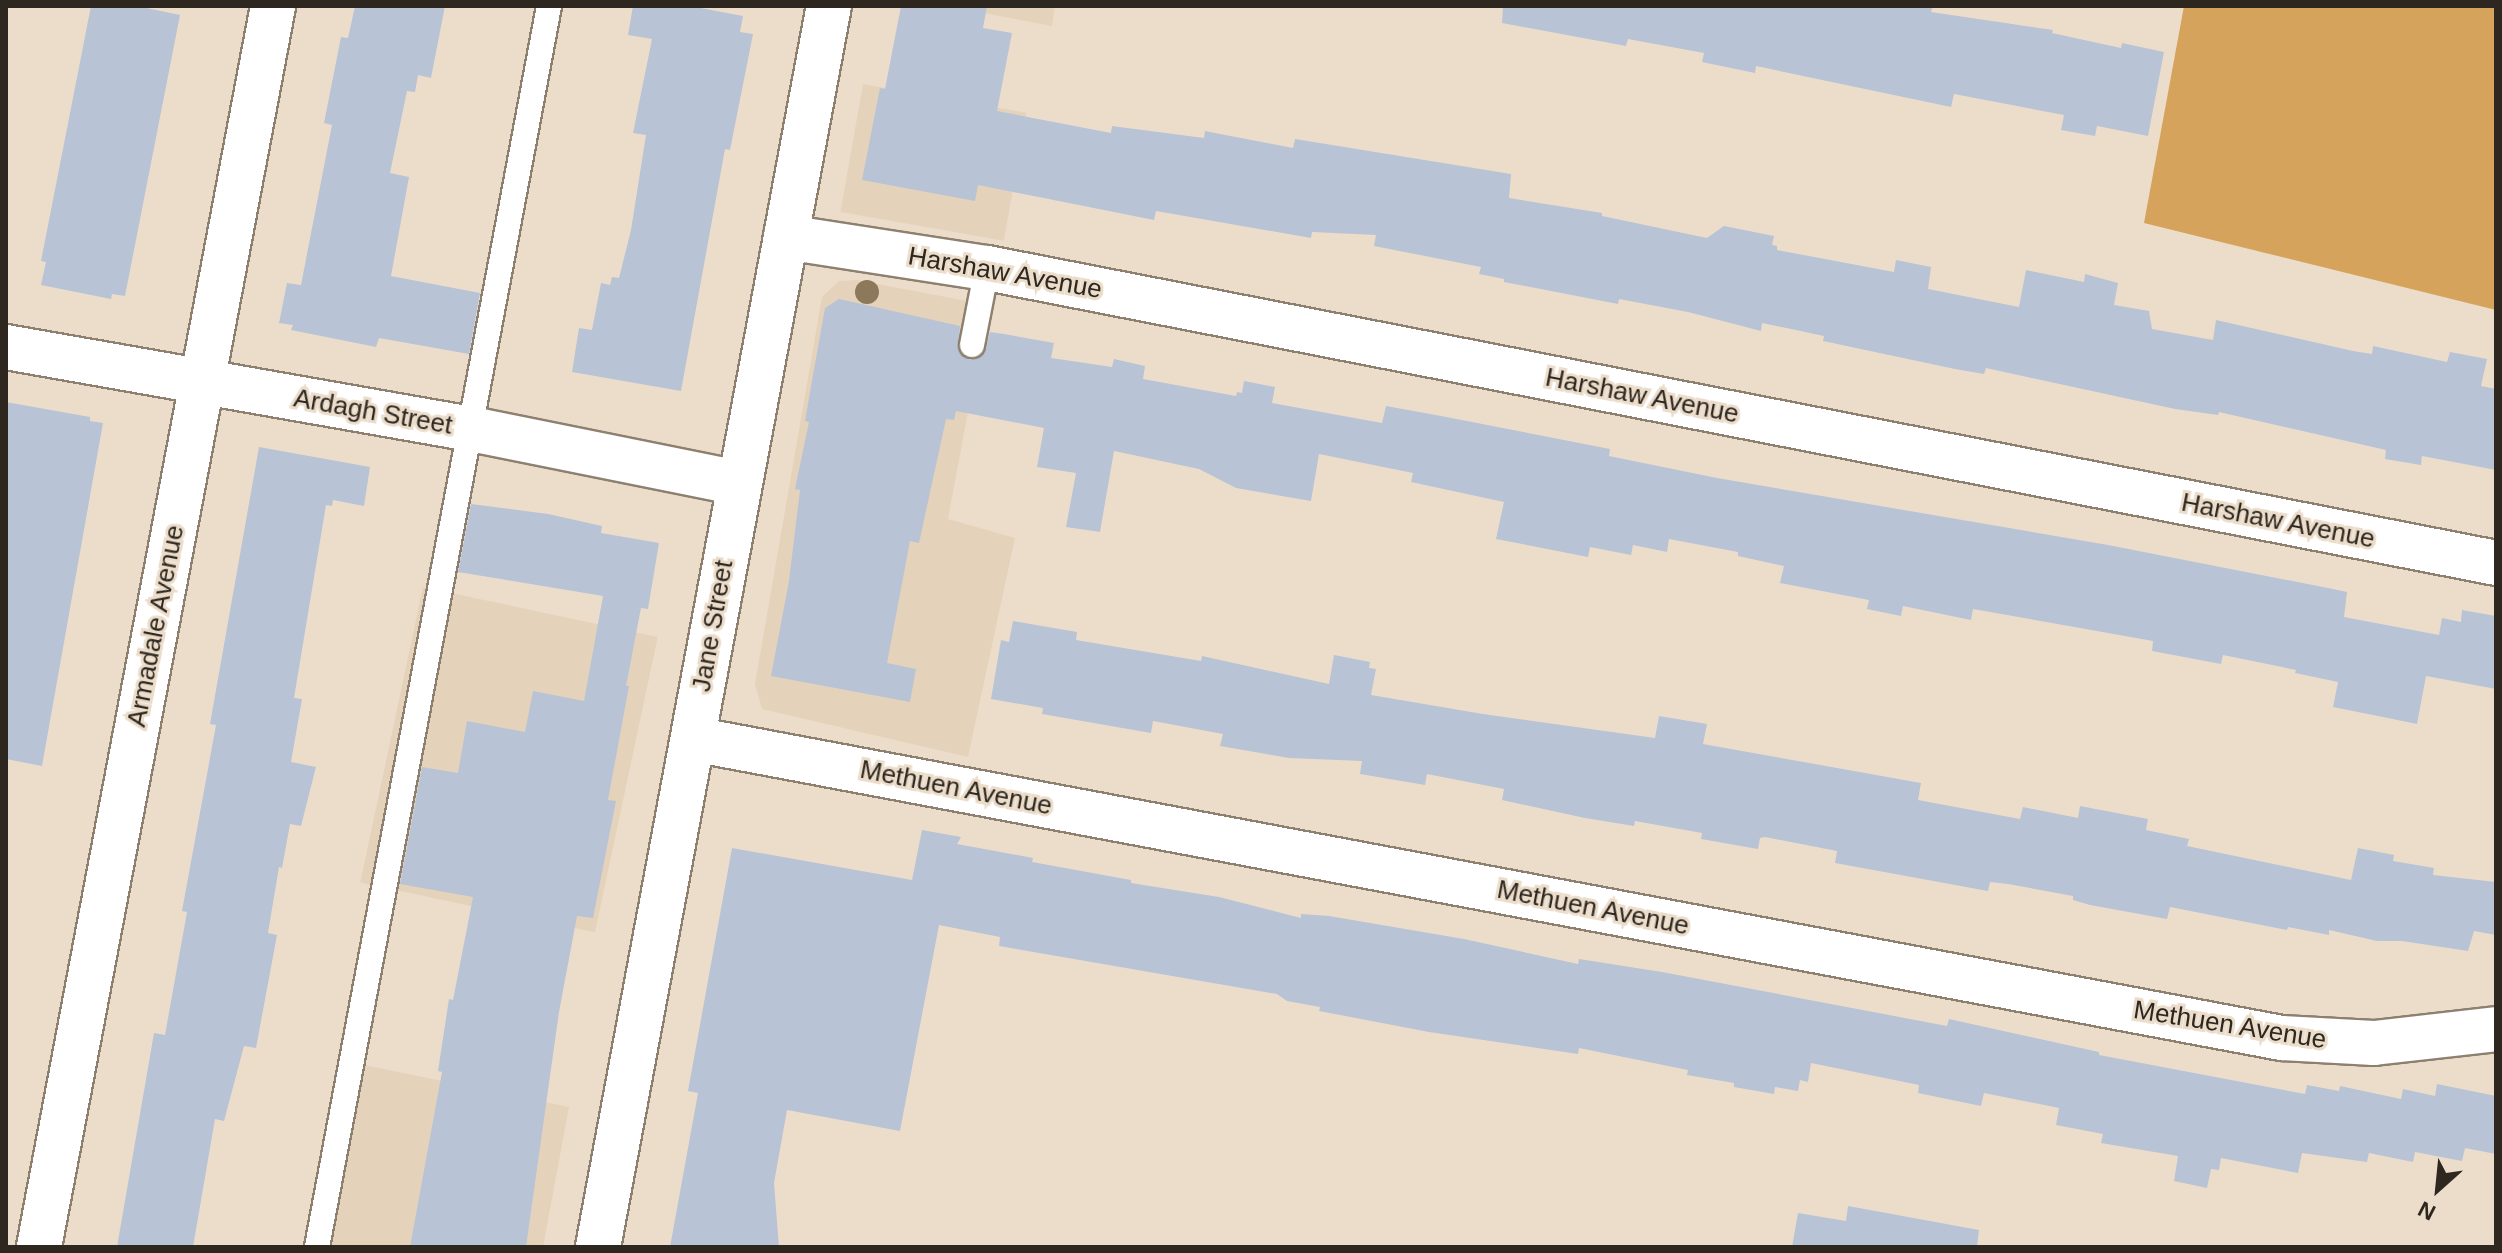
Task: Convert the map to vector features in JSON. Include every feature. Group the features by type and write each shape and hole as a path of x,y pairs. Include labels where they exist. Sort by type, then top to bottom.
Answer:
{"street":[{"name":"Armadale Avenue","path":"39,1247 273,6"},
{"name":"Jane Street","path":"598,1247 829,6"},
{"name":"Harshaw Avenue","path":"786,237 987,268 2496,563"},
{"name":"Ardagh Street","path":"6,347 471,429 740,483"},
{"name":"Methuen Avenue","path":"693,739 2282,1038 2374,1043 2496,1029"}],"lane":[{"path":"317,1247 549,6"},
{"path":"972,345 987,268"}],"shaded area":[{"path":"946,6 1055,6 1052,26"},
{"path":"2184,6 2496,6 2496,310 2144,223"},
{"path":"863,84 1026,113 1004,241 840,212"},
{"path":"857,280 988,305 948,519 1015,538 968,757 762,709 755,684 822,297 839,281"},
{"path":"423,587 658,637 595,932 360,882"},
{"path":"345,1061 569,1107 543,1247 312,1247"}],"building":[{"path":"91,6 137,6 180,15 125,296 112,294 111,299 41,285 46,262 41,261"},
{"path":"355,6 445,6 431,78 418,75 415,92 407,91 390,173 409,177 391,276 480,293 469,354 379,338 376,347 291,330 293,325 279,323 287,283 301,285 332,125 324,123 341,37 348,38"},
{"path":"633,6 690,6 743,16 740,32 753,34 730,150 725,149 681,391 572,372 579,328 592,330 601,283 610,285 612,277 619,278 631,230 646,135 633,133 652,39 628,35"},
{"path":"901,6 987,6 983,28 1012,33 997,111 1111,133 1112,126 1204,138 1205,131 1293,148 1295,139 1511,174 1509,198 1602,213 1602,216 1707,238 1724,226 1774,236 1772,245 1777,246 1777,250 1894,272 1896,260 1931,267 1928,289 2019,307 2026,270 2084,282 2085,274 2118,283 2114,305 2149,311 2152,329 2213,340 2216,320 2372,354 2373,346 2447,362 2450,352 2487,359 2481,386 2496,389 2496,470 2422,456 2421,465 2385,459 2386,450 2219,412 2218,415 2175,409 1986,368 1984,374 1955,369 1823,341 1824,336 1762,323 1761,331 1688,312 1619,299 1618,304 1504,282 1504,279 1479,274 1481,267 1374,246 1376,235 1312,232 1311,238 1156,211 1154,220 978,185 975,201 862,180 880,88 885,89"},
{"path":"1503,6 1933,6 1931,12 2053,30 2052,33 2121,48 2122,43 2164,52 2148,136 2097,126 2095,136 2061,130 2064,115 1954,94 1951,107 1756,66 1755,73 1702,62 1704,53 1628,39 1626,46 1502,23"},
{"path":"839,299 960,326 958,349 970,360 984,354 990,332 1004,334 1054,343 1051,358 1112,367 1114,359 1145,366 1143,379 1236,396 1237,392 1242,393 1244,381 1275,387 1272,403 1382,423 1386,406 1610,449 1609,456 1717,478 2108,545 2328,588 2347,592 2344,617 2439,635 2442,618 2461,622 2462,610 2496,616 2496,689 2426,676 2417,724 2333,707 2338,682 2295,673 2296,670 2223,655 2221,664 2152,651 2153,641 1973,609 1971,620 1903,606 1901,616 1867,609 1869,600 1780,583 1784,566 1738,556 1738,552 1669,539 1667,552 1633,545 1631,555 1590,547 1588,557 1496,539 1504,502 1411,482 1413,473 1319,454 1311,501 1236,488 1199,469 1114,451 1100,532 1066,527 1076,473 1037,467 1044,428 956,411 954,420 946,419 919,543 910,541 887,663 916,669 910,702 771,676 789,581 800,490 795,489 809,422 805,421 825,308"},
{"path":"6,402 90,417 90,421 103,423 42,766 6,759"},
{"path":"259,447 370,467 364,506 333,500 332,506 326,505 294,698 302,699 291,762 316,767 301,826 290,824 282,868 279,867 268,933 277,935 256,1048 244,1046 224,1121 215,1119 193,1247 117,1247 154,1033 165,1035 187,912 182,911 216,725 210,724"},
{"path":"471,504 548,514 602,526 601,533 659,543 648,609 641,608 626,686 629,686 608,800 616,801 593,918 577,916 559,1012 526,1247 410,1247 442,1072 438,1071 449,999 453,1000 473,897 400,884 422,767 458,773 467,721 525,732 533,691 584,701 603,596 458,572"},
{"path":"1013,621 1077,632 1076,640 1201,661 1202,656 1329,684 1334,655 1370,662 1369,668 1376,669 1371,695 1483,714 1655,738 1659,716 1707,724 1703,744 1921,783 1918,800 2020,819 2023,807 2078,818 2080,806 2148,819 2146,830 2189,839 2187,846 2351,880 2358,848 2394,855 2393,861 2434,868 2433,875 2496,882 2496,935 2474,931 2468,951 2402,941 2377,941 2329,930 2329,935 2288,927 2287,930 2170,907 2167,919 2090,905 2073,900 2073,896 2008,884 1990,882 1988,891 1835,863 1837,851 1765,837 1760,838 1758,849 1701,839 1702,833 1635,821 1634,826 1585,818 1502,800 1504,789 1427,774 1425,785 1360,774 1362,761 1289,758 1220,746 1223,734 1153,721 1151,733 1042,714 1043,708 991,699 1001,640 1009,642"},
{"path":"922,830 961,837 957,844 1033,858 1032,862 1131,880 1131,883 1219,897 1301,918 1301,914 1329,916 1464,939 1578,964 1579,959 1662,972 1947,1026 1949,1019 2099,1052 2099,1055 2305,1094 2307,1085 2339,1091 2340,1086 2401,1099 2403,1089 2435,1096 2437,1084 2496,1096 2496,1154 2465,1148 2462,1161 2415,1152 2413,1162 2369,1153 2367,1162 2302,1153 2298,1173 2221,1158 2219,1170 2211,1169 2207,1188 2174,1181 2178,1156 2101,1143 2103,1134 2056,1125 2059,1108 1984,1093 1981,1106 1918,1093 1919,1085 1811,1063 1808,1082 1800,1080 1798,1091 1775,1087 1774,1094 1687,1075 1688,1070 1579,1048 1578,1054 1429,1032 1319,1011 1320,1007 1287,1001 1277,994 999,946 1000,937 939,925 900,1131 787,1110 774,1183 779,1247 670,1247 698,1093 688,1091 732,848 912,880"},
{"path":"1848,1206 1979,1230 1977,1247 1792,1247 1798,1213 1846,1221"}]}
